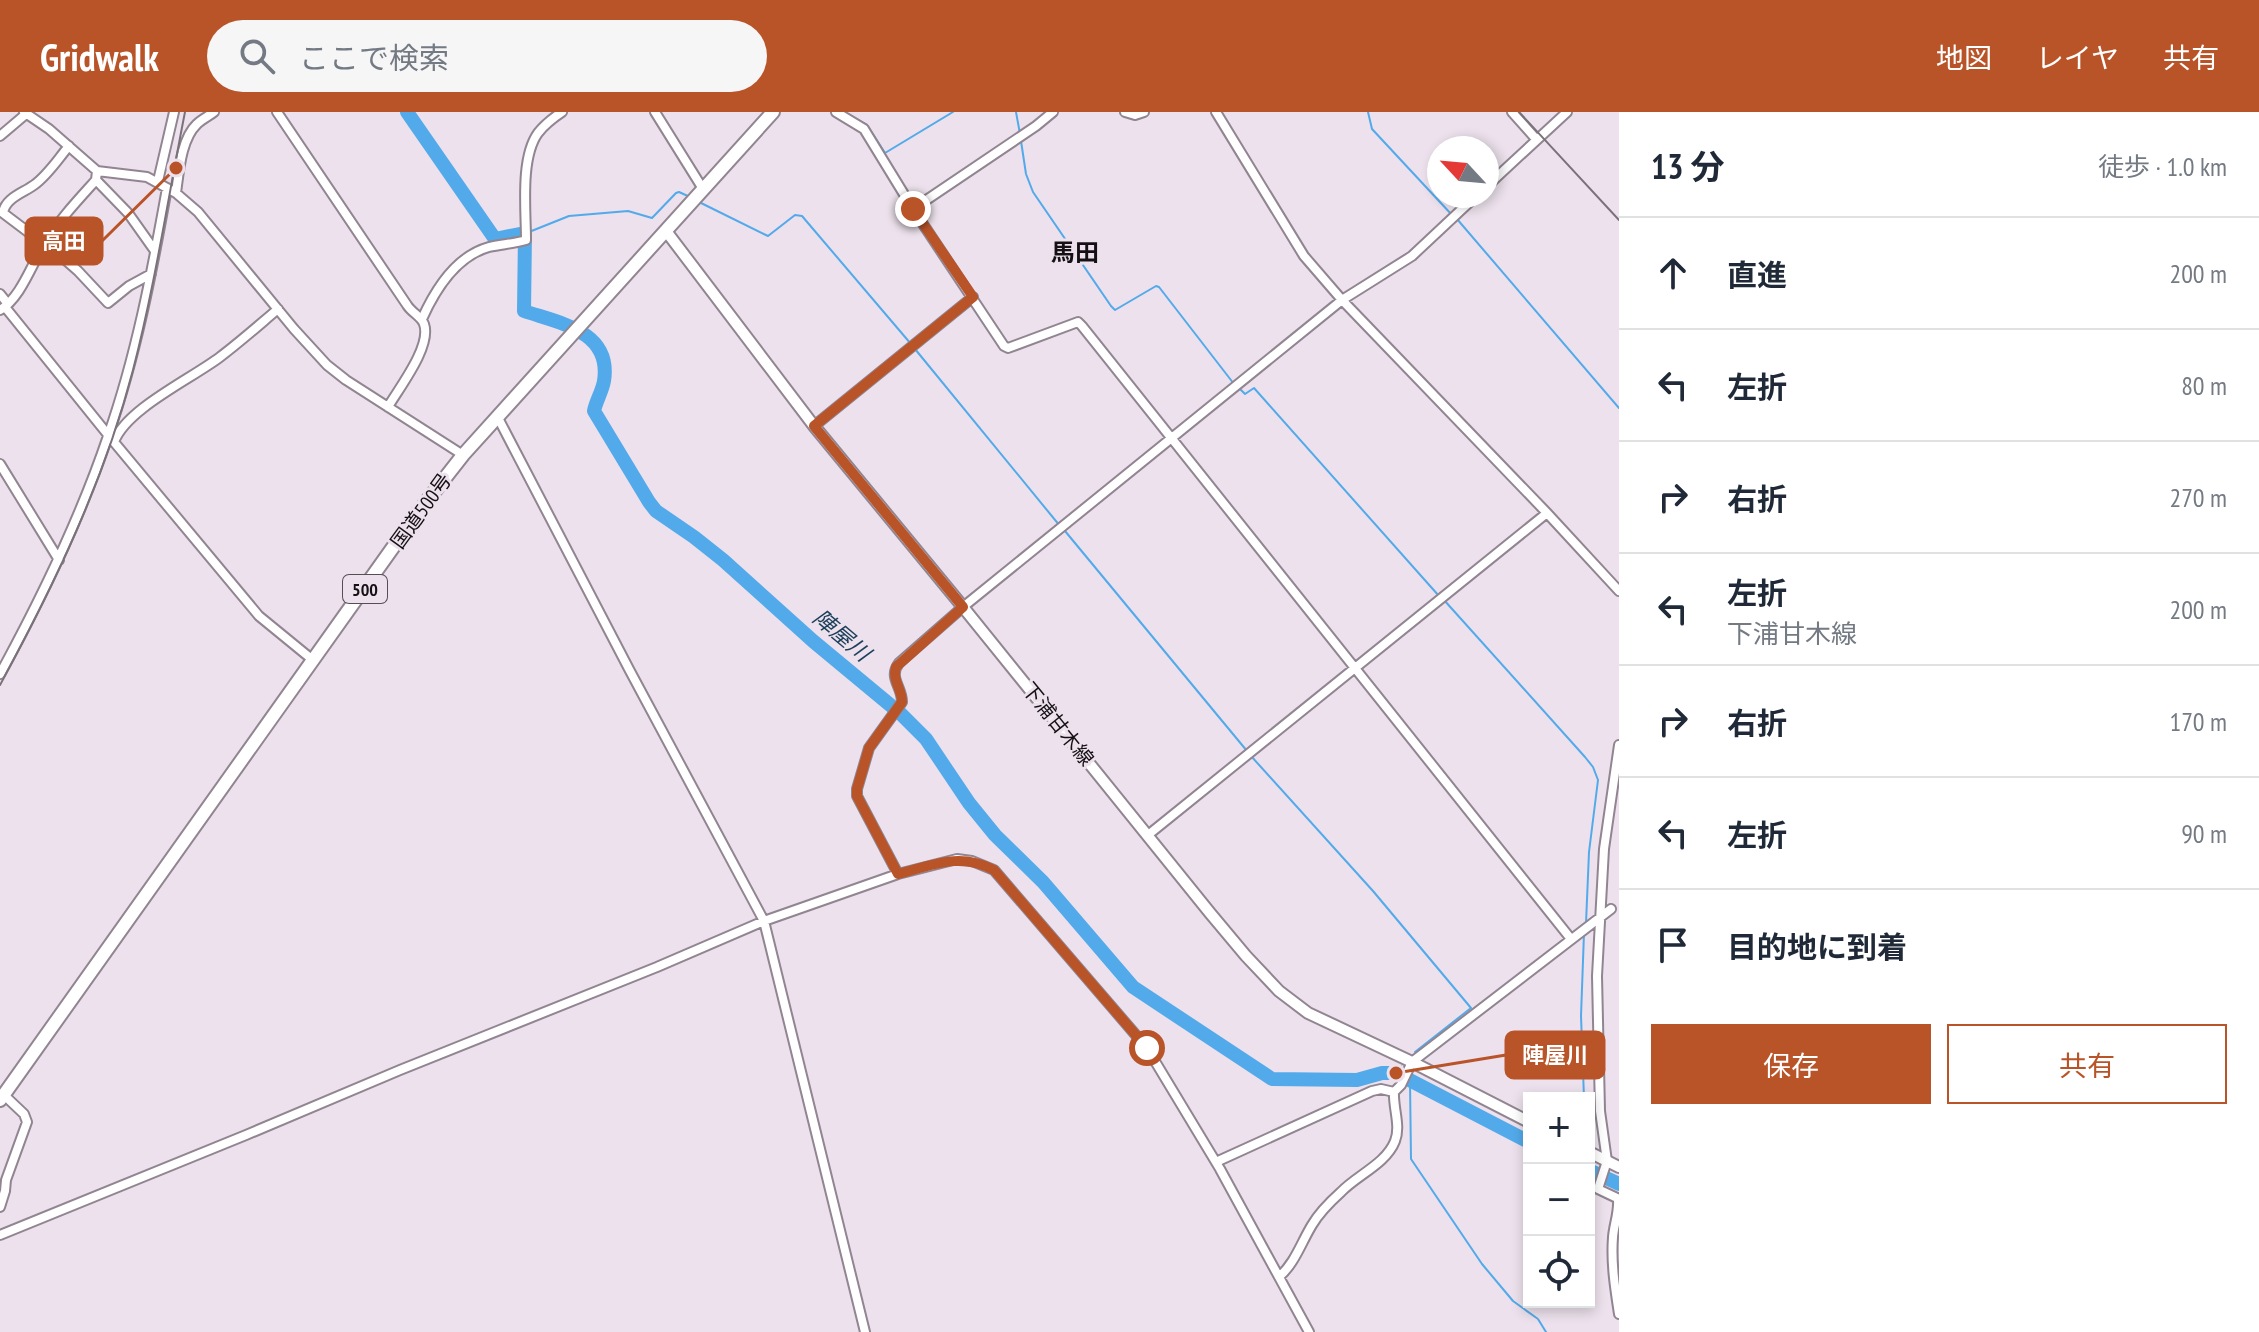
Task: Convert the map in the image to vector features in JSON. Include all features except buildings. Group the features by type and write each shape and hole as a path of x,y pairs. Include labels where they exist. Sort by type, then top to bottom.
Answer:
{"highway":[{"name":"国道500号","path":"2,1098 416,515 497,416 773,112"}],"main road":[{"name":"下浦甘木線","path":"666,231 814,426 1237,946 1279,991 1308,1013 1523,1119"},
{"path":"1595,1155 1619,1167"}],"street":[{"path":"158,181 174,112"},
{"path":"0,674 59,560 111,439 155,251 182,155 196,125 214,112"},
{"path":"277,112 411,312 422,319 425,327 424,346 388,407"},
{"path":"422,319 434,295 469,255 488,247 526,240 530,151 536,135 562,112"},
{"path":"655,112 703,189"},
{"path":"836,112 864,129 1004,346 1008,348 1078,322 1571,939"},
{"path":"913,209 1053,112"},
{"path":"1125,112 1135,115 1144,112"},
{"path":"1216,112 1304,256 1342,300 1619,591"},
{"path":"1512,112 1536,139"},
{"path":"1499,174 1567,112"},
{"path":"0,136 25,113 49,129 97,175 155,251"},
{"path":"69,146 38,182 6,203 3,213 78,271 108,303 151,274"},
{"path":"5,307 24,282 45,243 97,175 130,173 158,181 198,212 327,365 463,455"},
{"path":"898,874 857,796 869,748 902,702 902,693 894,679 896,667 963,607 1342,300 1412,256 1463,208"},
{"path":"0,294 5,307 111,439 259,616 314,661"},
{"path":"814,426 973,297"},
{"path":"111,439 134,415 218,359 278,309"},
{"path":"497,416 764,921 865,1332"},
{"path":"0,464 59,560"},
{"path":"1148,835 1547,513"},
{"path":"1619,745 1604,849 1597,976 1600,1111 1607,1161 1598,1189 1618,1199 1612,1267 1619,1314"},
{"path":"0,1235 764,921 898,874 957,859 994,870 1147,1048 1216,1162 1309,1332"},
{"path":"1279,1277 1295,1258 1314,1222 1342,1190 1393,1146 1398,1128 1398,1088 1411,1065 1611,909"},
{"path":"1216,1162 1372,1091 1398,1088"},
{"path":"0,1207 6,1180 27,1122 24,1114 2,1098"}],"waterway":[{"name":"陣屋川","path":"407,112 495,239 525,233 524,311 567,325 591,340 600,351 604,381 594,411 656,511 723,560 901,714 926,739 969,803 995,835 1043,882 1133,987 1272,1079 1357,1080 1382,1073 1396,1073 1523,1139"},
{"path":"847,114 867,125 885,153 953,112"},
{"path":"1016,112 1020,134"},
{"path":"1368,112 1372,129 1452,215"},
{"path":"1021,141 1026,174 1033,192 1111,306 1115,310 1159,287 1234,384"},
{"path":"529,232 569,216 628,211 652,218 676,193 690,197"},
{"path":"699,202 768,236 795,215 802,216 911,344"},
{"path":"1457,219 1619,408"},
{"path":"915,349 1060,526"},
{"path":"1239,388 1245,394 1254,388 1439,596"},
{"path":"1065,531 1247,751"},
{"path":"1444,600 1593,767 1598,780 1589,852 1586,923"},
{"path":"1251,756 1373,891 1471,1008 1415,1052"},
{"path":"1584,933 1581,1016 1584,1092"},
{"path":"1396,1073 1401,1066"},
{"path":"1410,1082 1411,1159 1482,1264 1513,1301 1538,1319 1546,1332"},
{"name":"陣屋川","path":"1595,1173 1619,1184"}],"railway":[{"path":"0,685 40,609 108,452 133,370 148,306 185,112"},
{"path":"1519,112 1619,220"}],"place":[{"name":"高田","path":"176,168"},
{"name":"陣屋川","path":"1396,1073"}],"district":[{"name":"馬田","path":"1075,252"}],"route":[{"path":"913,209 973,297 814,426 963,607 896,667 894,679 902,693 902,702 869,748 857,796 898,874 957,859 994,870 1147,1048"}]}
